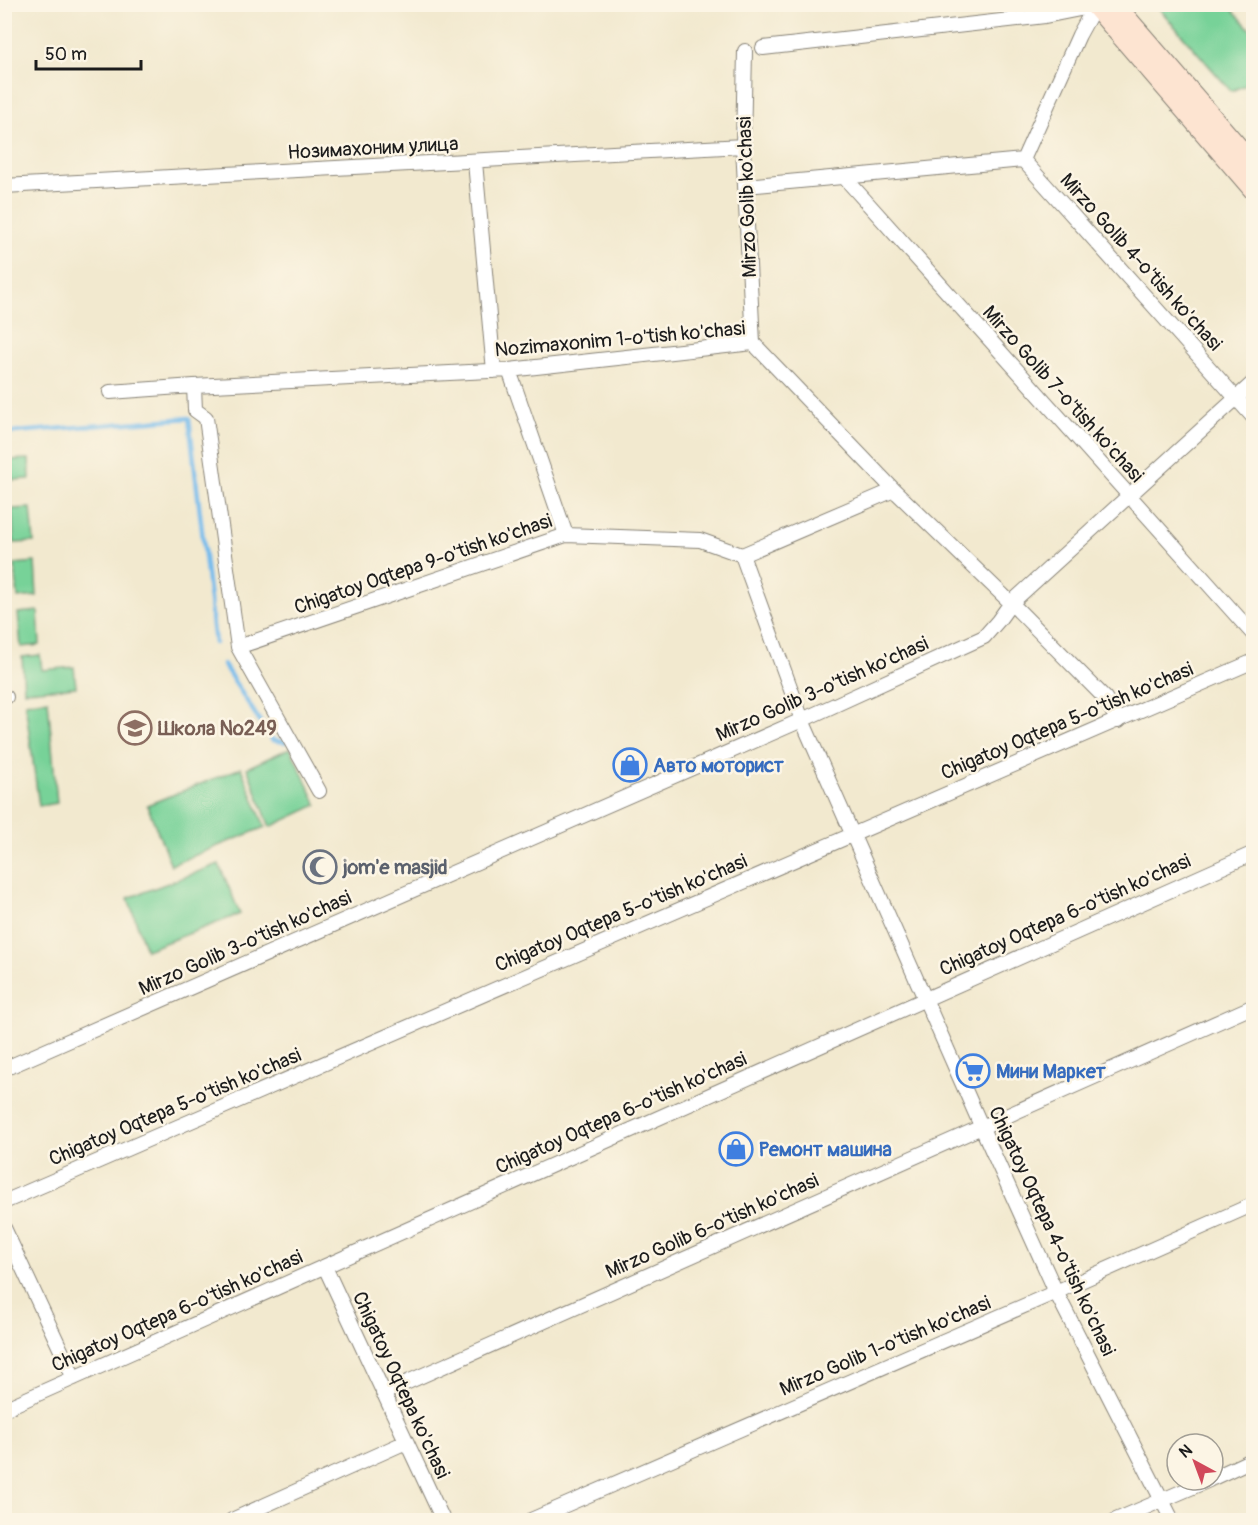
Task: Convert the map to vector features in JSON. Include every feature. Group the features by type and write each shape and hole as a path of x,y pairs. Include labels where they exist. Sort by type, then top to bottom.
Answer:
{"main road":[{"path":"1100,5 1254,166"},
{"path":"1100,5 1254,190"}],"street":[{"path":"763,48 1045,16 1100,5"},
{"path":"746,186 1023,160 1079,34 1100,5"},
{"name":"Mirzo Golib ko'chasi","path":"746,51 743,146 753,343"},
{"name":"Нозимахоним улица","path":"4,186 743,146"},
{"name":"Mirzo Golib 4-o'tish ko'chasi","path":"1023,160 1254,418"},
{"path":"475,162 494,371"},
{"name":"Mirzo Golib 7-o'tish ko'chasi","path":"845,178 1254,634"},
{"name":"Nozimaxonim 1-o'tish ko'chasi","path":"110,392 509,370 753,343 894,490 1105,698 1118,722"},
{"path":"509,370 566,535"},
{"name":"Mirzo Golib 3-o'tish ko'chasi","path":"4,1069 984,638 1011,603 1254,382"},
{"path":"194,386 195,410 206,418 238,647 319,790"},
{"path":"742,555 894,490"},
{"name":"Chigatoy Oqtepa 9-o'tish ko'chasi","path":"238,647 566,535 700,540 742,555"},
{"name":"Chigatoy Oqtepa 4-o'tish ko'chasi","path":"742,555 802,720 982,1128 1056,1292 1172,1521"},
{"name":"Chigatoy Oqtepa 5-o'tish ko'chasi","path":"4,1202 1118,722 1254,661"},
{"name":"Chigatoy Oqtepa 6-o'tish ko'chasi","path":"4,1409 1254,853"},
{"name":"Mirzo Golib 6-o'tish ko'chasi","path":"383,1393 1254,1006"},
{"name":"Mirzo Golib 1-o'tish ko'chasi","path":"531,1521 1254,1204"},
{"path":"4,1228 74,1378"},
{"name":"Chigatoy Oqtepa ko'chasi","path":"325,1266 443,1521"},
{"path":"232,1521 406,1442"},
{"path":"1225,1472 1254,1459"},
{"path":"1116,1521 1183,1492"}],"green space":[{"path":"1156,5 1229,5 1253,33 1253,82 1231,91"},
{"path":"29,459 30,479 12,480 10,460"},
{"path":"31,508 34,542 14,543 12,509"},
{"path":"35,562 37,596 18,598 15,564"},
{"path":"38,611 40,645 21,647 18,613"},
{"path":"40,655 42,670 74,667 76,687 24,691 22,657"},
{"path":"48,700 57,803 39,806 25,703"},
{"path":"290,748 317,805 270,827 247,768"},
{"path":"241,768 265,827 171,865 147,805"},
{"path":"219,864 240,914 146,950 128,898"}],"waterway":[{"path":"4,433 189,418 215,643"},
{"path":"223,664 272,740 285,742"}],"place":[{"name":"Школа №249","path":"135,728"},
{"name":"Авто моторист","path":"630,765"},
{"name":"jom'e masjid","path":"320,867"},
{"name":"Мини Маркет","path":"973,1071"},
{"name":"Ремонт машина","path":"736,1149"}]}
